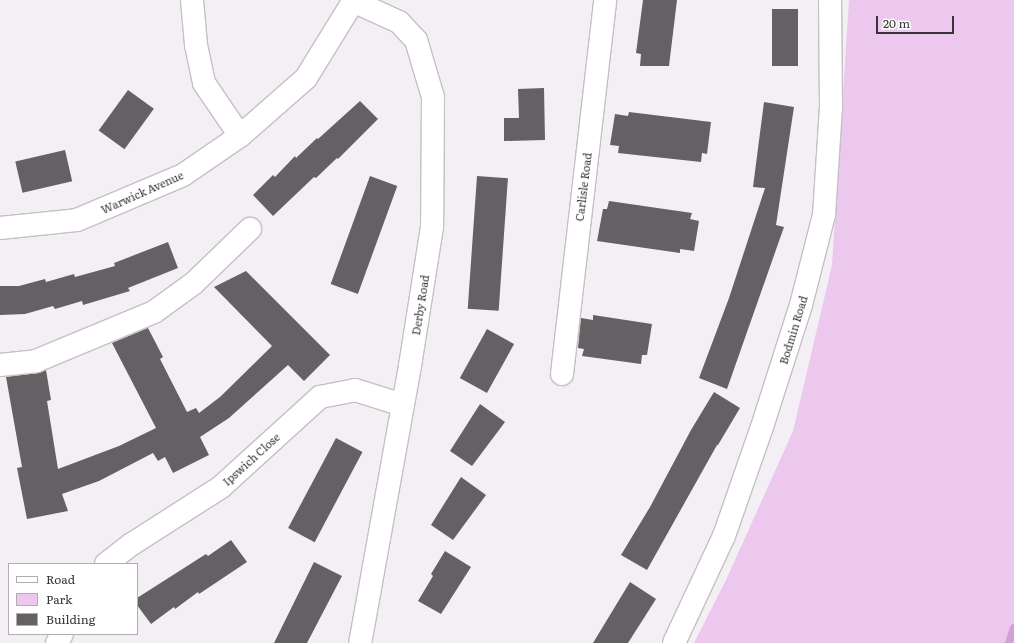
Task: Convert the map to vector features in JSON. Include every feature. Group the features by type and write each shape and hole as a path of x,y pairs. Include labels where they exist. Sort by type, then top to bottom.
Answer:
{"street":[{"path":"192,0 196,45 204,83 240,136"},
{"name":"Carlisle Road","path":"562,374 605,0"},
{"name":"Bodmin Road","path":"674,643 724,536 762,427 801,305 824,215 831,108 830,0"},
{"name":"Warwick Avenue","path":"0,228 77,220 182,175 240,136 306,78 353,1"},
{"name":"Derby Road","path":"353,1 399,22 416,40 433,97 432,227 403,405 360,643"},
{"path":"0,365 36,361 154,312 194,283 250,229"},
{"name":"Ipswich Close","path":"107,563 132,544 221,487 320,396 355,390 403,405"}],"green space":[{"path":"849,0 1014,0 1014,643 694,643 726,580 793,431 832,265"}],"building":[{"path":"643,0 677,0 669,66 640,66 641,54 636,53"},
{"path":"772,9 798,9 798,66 772,66"},
{"path":"544,88 545,140 504,141 504,118 519,118 518,89"},
{"path":"128,90 154,109 124,149 99,130"},
{"path":"360,101 378,119 338,159 337,158 316,178 314,177 273,216 253,195 273,175 275,177 295,156 296,158"},
{"path":"764,102 794,107 776,225 784,227 727,389 699,378 729,298 765,188 753,187"},
{"path":"629,112 711,122 707,154 702,153 701,162 618,153 619,146 610,145 615,114 628,116"},
{"path":"65,150 72,181 23,193 15,161"},
{"path":"370,176 397,186 358,294 331,284"},
{"path":"477,176 508,178 499,311 468,309"},
{"path":"609,201 692,213 690,219 699,221 694,251 680,249 680,253 597,241 603,209 607,209"},
{"path":"168,242 178,268 128,288 130,291 83,305 82,301 55,309 53,306 25,314 0,315 0,286 19,286 45,279 46,282 74,274 75,277 115,266 114,263"},
{"path":"246,271 330,355 304,381 288,365 229,418 200,437 209,455 173,473 165,457 158,461 153,453 99,481 62,494 68,511 27,519 17,468 22,467 6,377 38,373 46,370 51,400 47,401 58,469 119,446 156,428 112,343 148,328 163,357 160,359 187,412 196,408 199,413 220,397 272,346 214,287"},
{"path":"593,315 652,324 647,355 642,355 641,364 582,356 584,349 578,348 581,318 593,320"},
{"path":"487,329 514,344 487,393 460,378"},
{"path":"714,392 740,408 717,445 647,570 621,555 650,507 691,430"},
{"path":"480,404 505,422 472,466 450,451"},
{"path":"336,438 362,452 315,542 288,528"},
{"path":"461,477 486,495 453,540 431,525"},
{"path":"231,540 247,562 199,594 198,592 175,609 174,607 151,624 138,606 138,597 206,554 208,556"},
{"path":"445,551 471,567 441,614 418,601 433,576 431,574"},
{"path":"314,562 342,576 307,643 274,643"},
{"path":"630,582 656,599 628,643 593,643"}],"waterway":[{"path":"1009,643 1014,628"}]}
